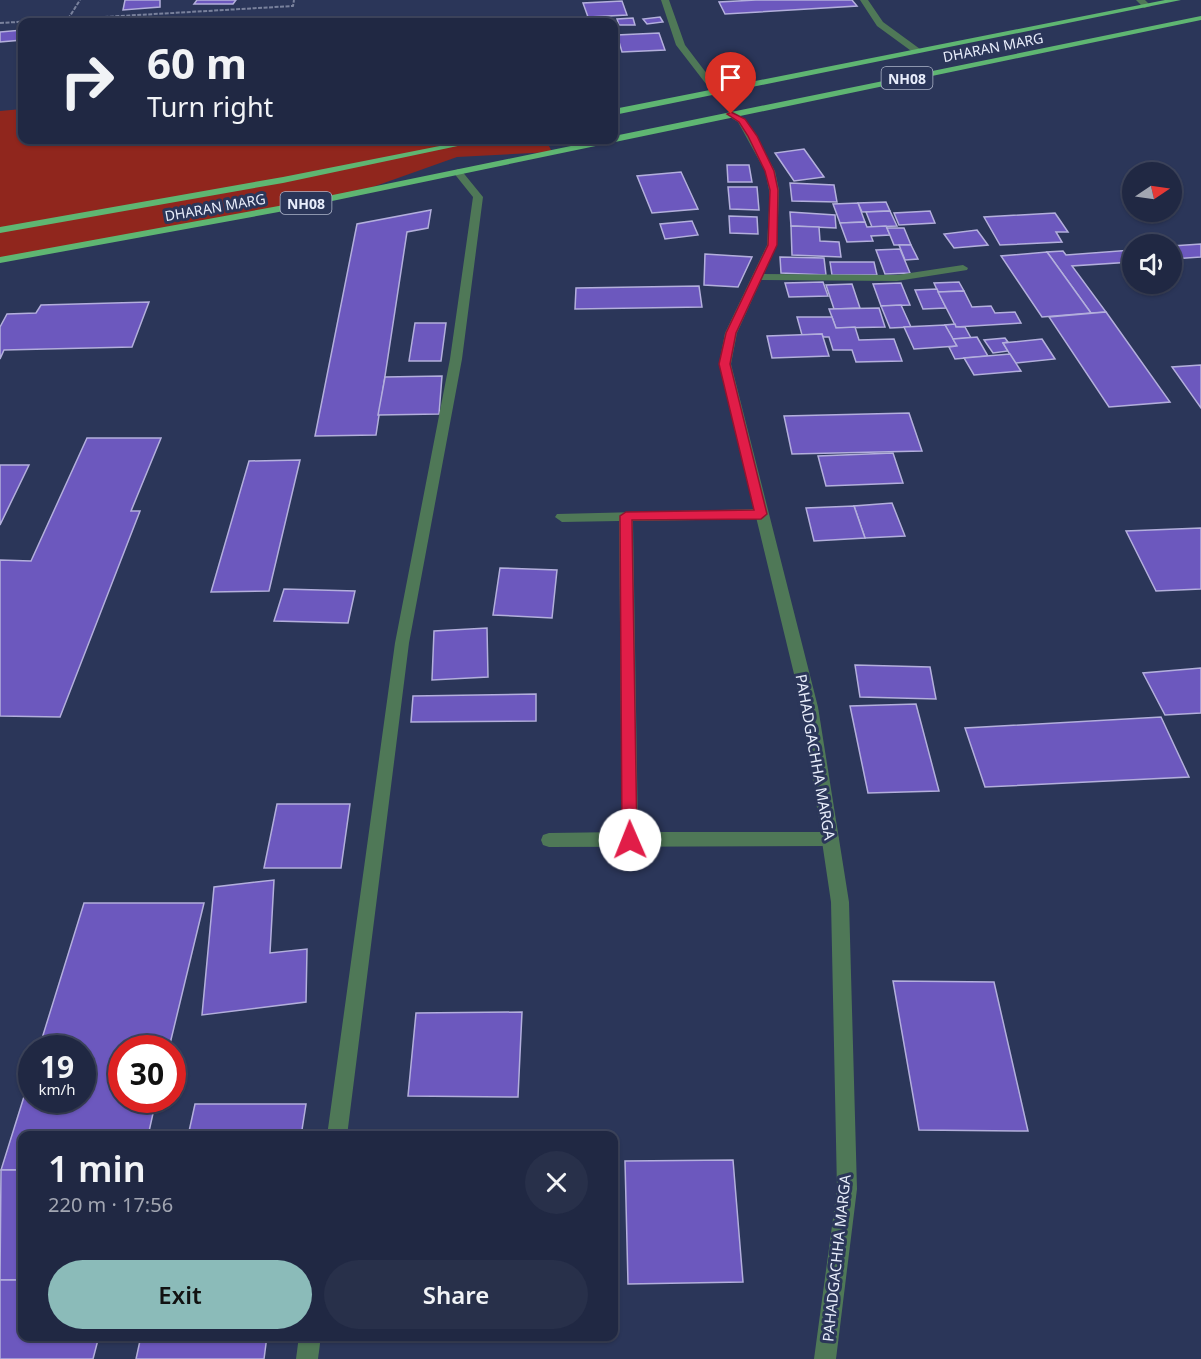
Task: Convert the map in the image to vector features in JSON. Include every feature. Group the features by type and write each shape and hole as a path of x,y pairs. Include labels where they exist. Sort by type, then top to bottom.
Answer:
{"main road":[{"name":"DHARAN MARG","path":"618,111 1144,3 1177,0"},
{"name":"DHARAN MARG","path":"618,138 1201,18"},
{"name":"DHARAN MARG","path":"0,230 283,180 461,144"},
{"name":"DHARAN MARG","path":"0,260 284,208 589,144"}],"street":[{"path":"665,0 677,38 689,58 711,79 716,91"},
{"path":"864,0 880,24 917,51"},
{"name":"PAHADGACHHA MARGA","path":"731,114 742,120 752,136 770,171 774,190 772,245 731,333 725,364 810,707 840,902 846,1189 825,1359"},
{"path":"338,1131 402,643 456,359 478,197 458,172"},
{"path":"758,277 897,278 963,268"},
{"path":"562,517 761,514"},
{"path":"626,516 630,840"},
{"path":"549,840 831,839"},
{"path":"307,1359 309,1341"}],"path":[{"path":"69,18 80,0"},
{"path":"100,18 293,6 294,0"},
{"path":"0,23 18,22"}],"shaded area":[{"path":"18,109 18,144 548,144 552,152 457,157 353,194 0,260 0,111"}],"building":[{"path":"125,0 160,0 160,7 123,10"},
{"path":"197,0 236,0 233,4 194,4"},
{"path":"852,0 857,6 725,14 719,2"},
{"path":"622,1 627,15 588,17 583,3"},
{"path":"660,17 663,22 647,24 643,19"},
{"path":"633,18 635,25 619,25 618,19"},
{"path":"18,30 18,40 0,42 0,32"},
{"path":"659,33 665,50 622,52 618,35"},
{"path":"804,149 824,177 794,181 775,153"},
{"path":"727,165 749,165 752,182 728,182"},
{"path":"681,172 698,209 652,213 637,176"},
{"path":"790,183 834,185 837,202 792,201"},
{"path":"728,187 757,187 759,210 730,209"},
{"path":"886,202 890,211 862,212 858,203"},
{"path":"858,203 865,222 840,223 833,204"},
{"path":"431,210 428,228 407,232 376,435 315,436 357,224"},
{"path":"890,211 897,226 872,227 866,212"},
{"path":"930,211 935,223 899,225 894,213"},
{"path":"790,212 835,215 836,228 791,226"},
{"path":"1055,213 1068,232 1056,232 1062,242 1000,245 984,217"},
{"path":"729,216 757,217 758,234 730,233"},
{"path":"692,221 698,235 665,239 660,224"},
{"path":"865,222 867,227 886,226 890,235 871,236 873,241 847,242 840,223"},
{"path":"791,226 819,227 820,241 839,242 841,257 792,255"},
{"path":"887,228 904,228 911,245 894,245"},
{"path":"977,230 988,245 954,248 944,234"},
{"path":"1201,244 1201,257 1182,258 1182,245"},
{"path":"899,245 911,245 918,259 905,260"},
{"path":"900,249 910,273 885,274 876,250"},
{"path":"1063,251 1066,255 1122,251 1122,263 1072,266 1106,312 1091,313 1047,252"},
{"path":"1047,252 1091,313 1042,317 1001,256"},
{"path":"705,254 752,257 738,287 704,285"},
{"path":"780,257 824,258 826,275 781,273"},
{"path":"830,262 874,262 877,275 832,275"},
{"path":"823,282 828,296 789,297 785,283"},
{"path":"959,282 964,291 938,292 934,283"},
{"path":"901,283 910,305 881,306 873,284"},
{"path":"852,284 860,308 834,309 826,285"},
{"path":"699,286 702,307 575,309 576,288"},
{"path":"937,289 946,308 923,309 915,290"},
{"path":"964,291 972,307 991,306 995,313 1015,312 1021,323 956,327 938,292"},
{"path":"149,302 132,347 4,350 0,359 0,327 7,314 36,313 41,305"},
{"path":"901,305 911,327 890,328 881,306"},
{"path":"879,308 885,327 836,328 829,309"},
{"path":"1106,312 1170,402 1109,407 1049,317"},
{"path":"797,317 832,317 836,328 855,327 859,340 894,339 902,361 856,362 852,350 833,350 829,337 823,337 822,334 802,335"},
{"path":"415,323 446,323 441,361 409,361"},
{"path":"955,324 956,327 965,327 971,338 953,339 945,325"},
{"path":"945,325 957,346 914,349 904,327"},
{"path":"822,334 829,356 772,358 767,336"},
{"path":"977,337 988,356 955,359 949,347 957,346 953,339"},
{"path":"1005,338 1008,342 1003,343 1008,351 993,353 984,340"},
{"path":"1042,339 1055,359 1015,363 1003,343"},
{"path":"1010,354 1021,371 974,375 964,358"},
{"path":"1201,365 1201,408 1172,367"},
{"path":"442,376 439,414 378,415 385,377"},
{"path":"909,413 922,451 792,454 784,416"},
{"path":"87,438 161,438 131,511 140,511 60,717 0,716 0,560 31,561"},
{"path":"893,453 903,483 826,486 818,456"},
{"path":"300,460 269,591 211,592 249,461"},
{"path":"0,465 29,465 0,525"},
{"path":"892,503 905,536 865,538 854,506"},
{"path":"854,506 865,538 814,541 806,508"},
{"path":"1201,528 1201,589 1156,591 1126,531"},
{"path":"500,568 557,570 552,618 493,615"},
{"path":"284,589 355,591 348,623 274,621"},
{"path":"487,628 488,677 432,680 434,631"},
{"path":"855,665 930,667 936,699 860,697"},
{"path":"1201,668 1201,713 1165,715 1143,673"},
{"path":"536,694 536,721 411,722 413,696"},
{"path":"916,704 939,791 868,793 850,706"},
{"path":"1161,717 1189,777 985,787 965,728"},
{"path":"277,804 350,804 341,868 264,868"},
{"path":"274,880 270,953 307,949 306,1002 202,1015 214,887"},
{"path":"84,903 204,903 172,1035 108,1035 108,1113 153,1113 149,1131 18,1131 18,1170 1,1170 19,1113 96,1113 96,1035 43,1035"},
{"path":"893,981 994,982 1028,1131 919,1130"},
{"path":"522,1012 518,1097 408,1096 416,1013"},
{"path":"195,1104 306,1104 302,1131 189,1131"},
{"path":"733,1160 743,1282 628,1284 625,1161"},
{"path":"1,1170 18,1170 18,1280 0,1280"},
{"path":"0,1280 18,1280 18,1341 98,1341 93,1359 0,1359"},
{"path":"140,1341 266,1341 264,1359 136,1359"}],"route":[{"path":"630,840 626,516 761,514 725,364 731,333 772,245 774,190 770,171 752,136 742,120 731,114"}]}
